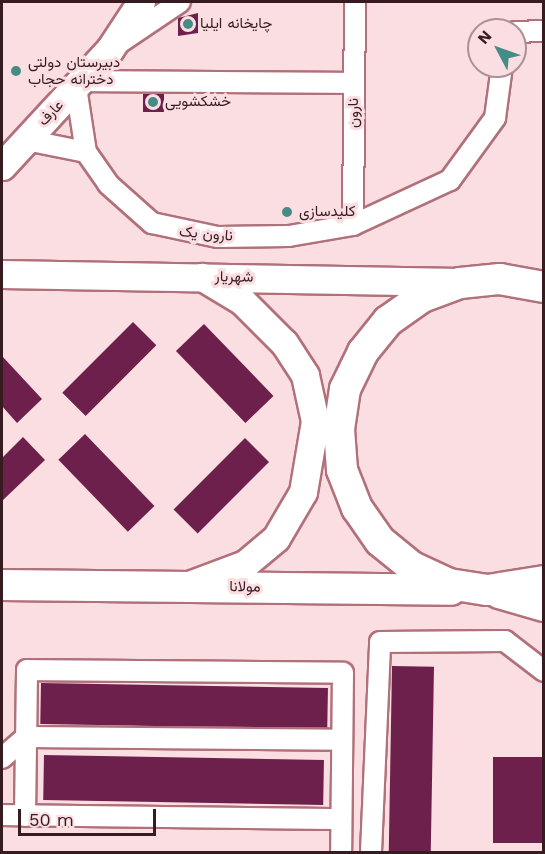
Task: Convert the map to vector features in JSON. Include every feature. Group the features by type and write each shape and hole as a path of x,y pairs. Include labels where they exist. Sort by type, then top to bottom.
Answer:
{"main road":[{"name":"عارف","path":"2,166 110,49 141,2"},
{"path":"543,265 500,279 467,282 422,297 388,321 363,352 345,389 339,429 342,470 357,508 380,541 412,567 439,579 489,590 543,606"},
{"name":"شهریار","path":"5,273 467,282"},
{"path":"183,587 245,564 276,538 303,492 314,433 309,387 284,343 242,301 201,276"},
{"path":"500,279 543,287"},
{"path":"489,590 543,581"},
{"name":"مولانا","path":"2,585 489,590"}],"street":[{"path":"110,49 167,15 180,2"},
{"name":"نارون","path":"353,225 355,2"},
{"path":"527,32 543,31"},
{"name":"نارون یک","path":"79,84 86,152 125,202 152,223 177,232 289,236 353,225 450,180 495,118 500,78"},
{"path":"79,84 354,83"},
{"path":"26,140 86,152"},
{"path":"371,852 380,642 505,641 543,671"},
{"path":"25,816 27,670 343,673 341,852"},
{"path":"2,758 26,737 342,740"},
{"path":"2,815 341,819"}],"building":[{"name":"چایخانه ایلیا","path":"198,13 198,33 178,36 178,18"},
{"name":"خشکشویی","path":"143,94 164,94 164,112 143,112"},
{"path":"133,322 156,345 86,416 62,393"},
{"path":"204,324 273,396 245,423 176,351"},
{"path":"2,356 42,399 17,423 2,406"},
{"path":"85,434 154,506 128,532 58,460"},
{"path":"23,437 45,460 2,501 2,458"},
{"path":"245,438 269,462 198,533 174,509"},
{"path":"392,666 434,667 431,852 389,852"},
{"path":"41,683 328,688 327,729 40,724"},
{"path":"44,755 324,760 323,805 43,800"},
{"path":"493,757 543,757 543,843 493,843"}],"place":[{"name":"چایخانه ایلیا","path":"188,24"},
{"name":"دبیرستان دولتی دخترانه حجاب","path":"16,71"},
{"name":"خشکشویی","path":"153,102"},
{"name":"کلیدسازی","path":"287,212"}]}
